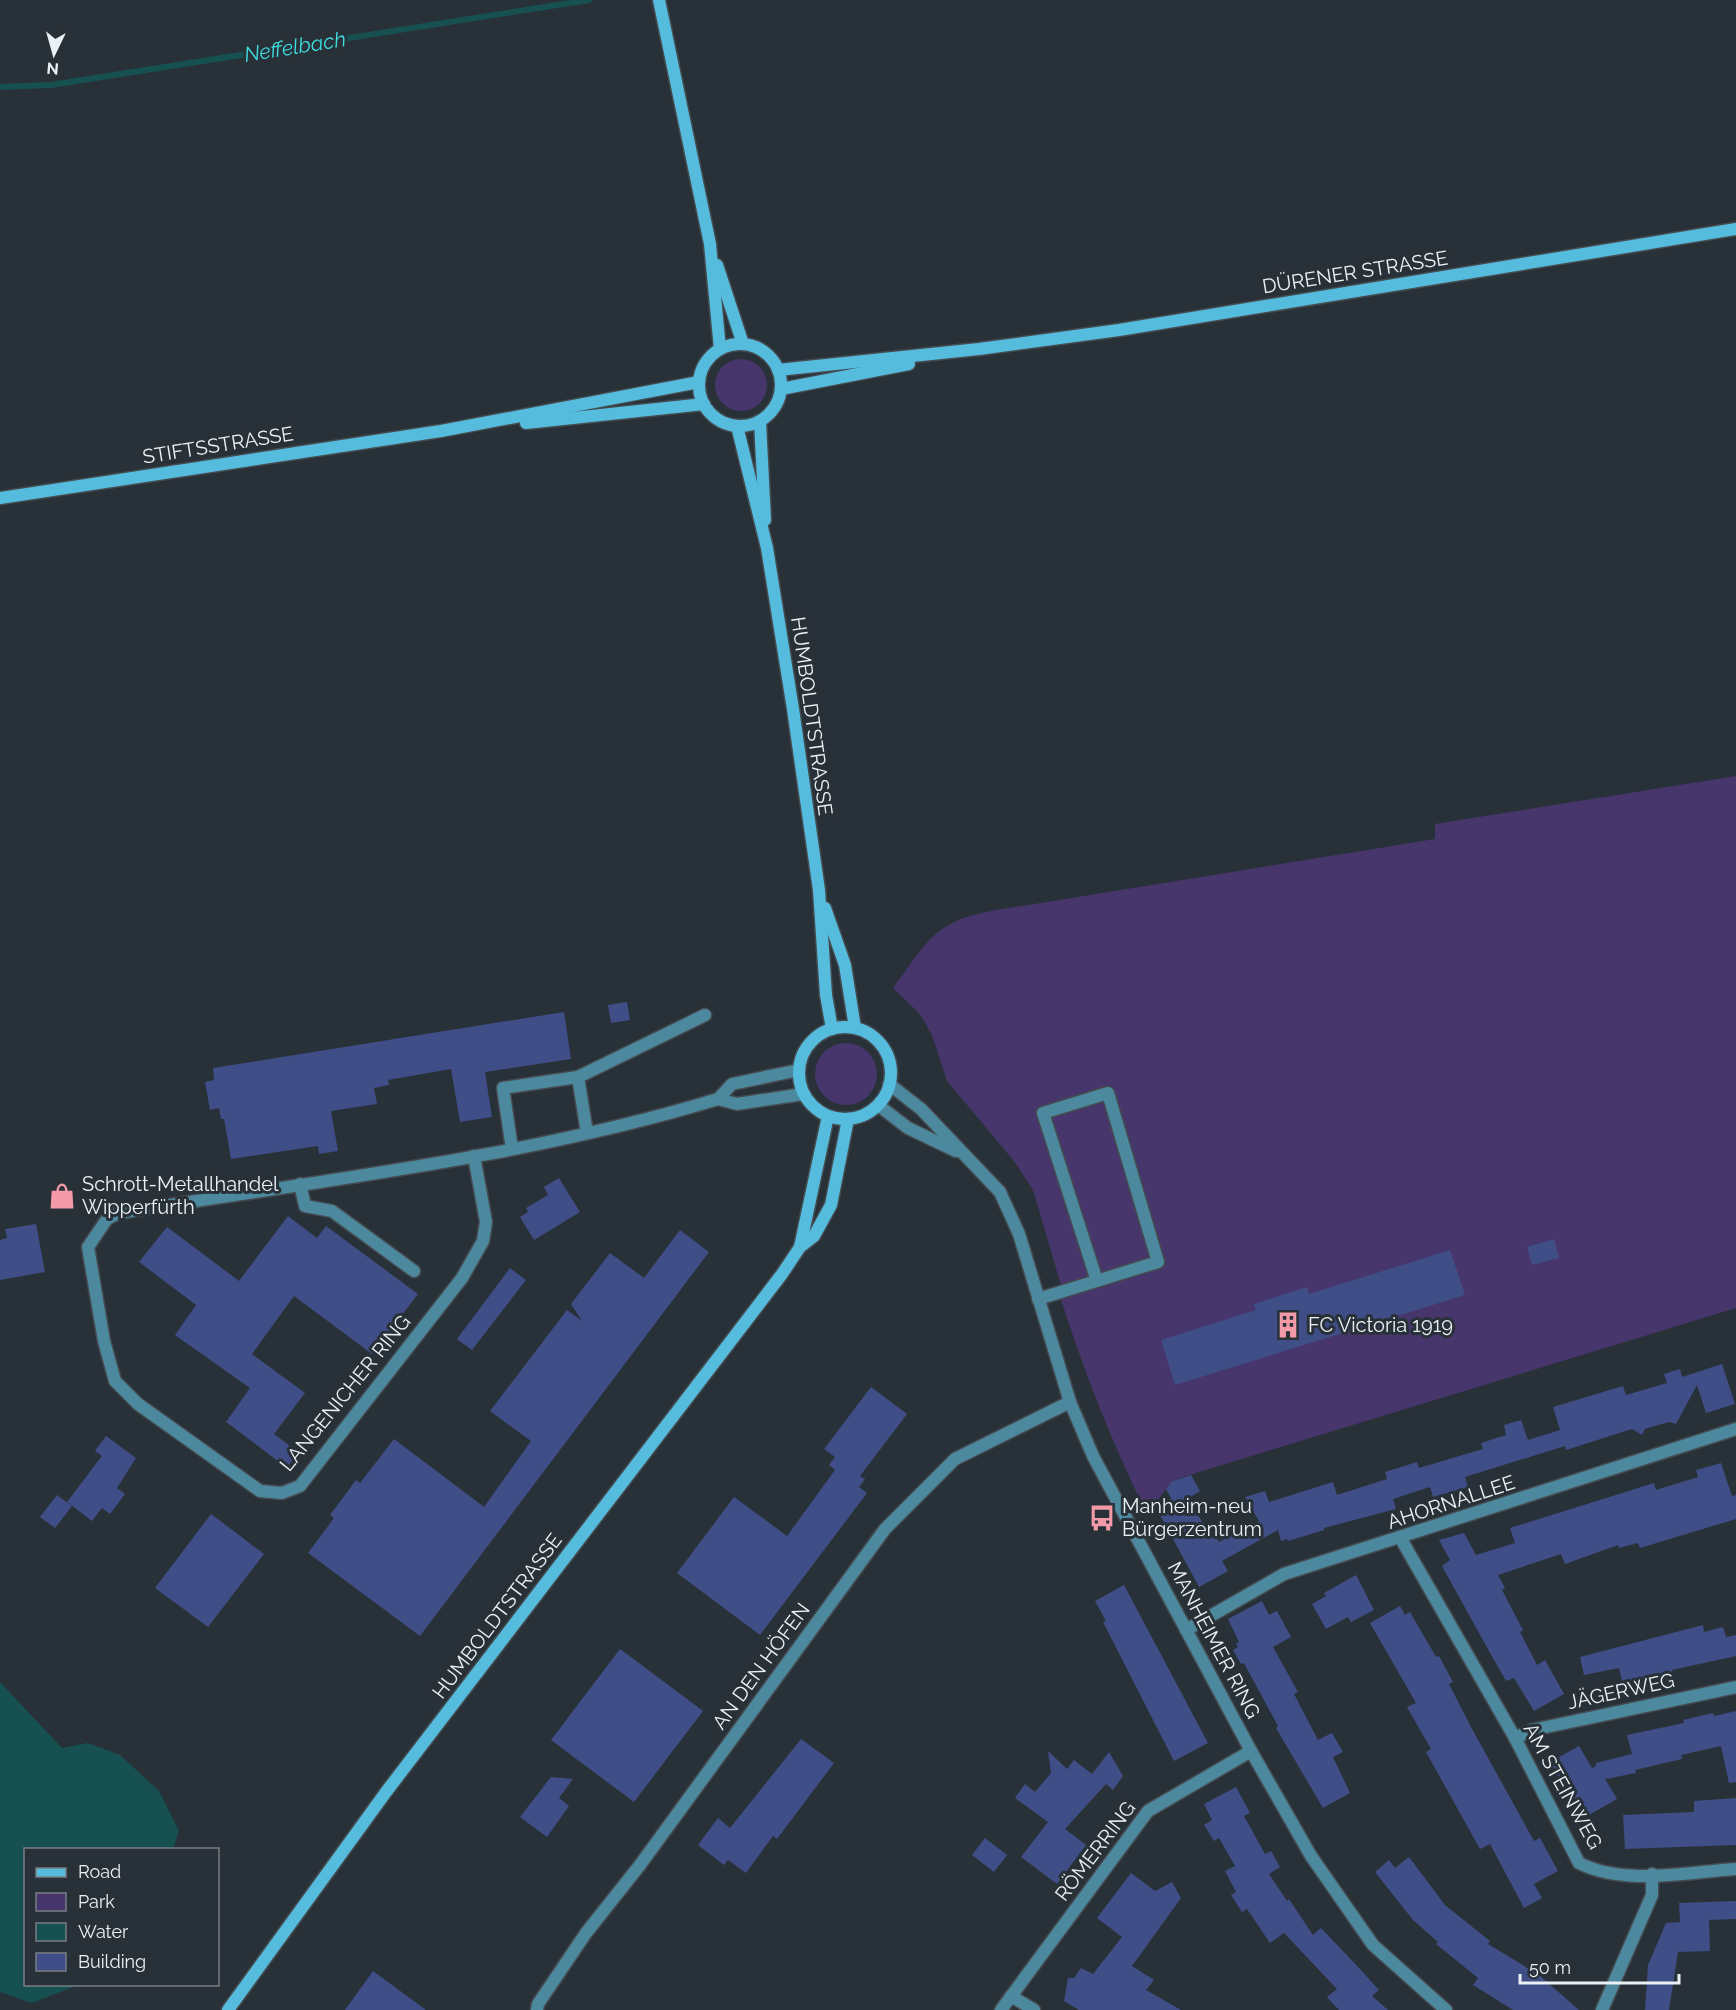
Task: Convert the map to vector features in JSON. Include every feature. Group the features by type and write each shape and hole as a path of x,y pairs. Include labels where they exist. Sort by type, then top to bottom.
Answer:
{"street":[{"path":"659,0 710,244 720,349"},
{"name":"DÜRENER STRASSE","path":"778,370 980,349 1119,330 1736,229"},
{"path":"710,244 743,344"},
{"path":"743,344 764,352 778,370 781,390 774,408 760,421 737,426 717,419 704,404 699,382 705,363 720,349 743,344"},
{"name":"DÜRENER STRASSE","path":"781,390 980,349"},
{"name":"STIFTSSTRASSE","path":"0,498 441,431 699,382"},
{"name":"STIFTSSTRASSE","path":"441,431 704,404"},
{"name":"HUMBOLDTSTRASSE","path":"760,421 767,548"},
{"name":"HUMBOLDTSTRASSE","path":"737,426 767,548 819,890 826,995 832,1029"},
{"name":"HUMBOLDTSTRASSE","path":"819,890 844,966 855,1029"},
{"path":"512,1149 503,1088 578,1077 705,1015"},
{"path":"832,1029 855,1029 868,1034 883,1050 890,1070 889,1084 878,1105 865,1114 848,1119 828,1116 810,1103 803,1094 799,1070 802,1056 809,1044 832,1029"},
{"name":"LANGENICHER RING","path":"474,1156 486,1222 483,1241 462,1278 300,1486 282,1493 260,1491 138,1404 115,1381 104,1341 88,1247 107,1218 118,1213 474,1156 587,1133 657,1118 718,1099 732,1084 799,1070"},
{"path":"578,1077 587,1133"},
{"name":"MANHEIMER RING","path":"889,1084 921,1109 1000,1192 1019,1234 1070,1402 1093,1456 1251,1751 1311,1856 1373,1945 1446,2010"},
{"path":"1038,1299 1097,1281 1158,1262 1107,1093 1043,1113 1097,1281"},
{"name":"LANGENICHER RING","path":"718,1099 738,1104 803,1094"},
{"name":"MANHEIMER RING","path":"878,1105 909,1128 965,1155"},
{"name":"HUMBOLDTSTRASSE","path":"800,1247 828,1116"},
{"name":"HUMBOLDTSTRASSE","path":"228,2010 386,1792 768,1293 800,1247 814,1236 831,1205 848,1119"},
{"path":"300,1184 305,1206 332,1211 414,1271"},
{"name":"AN DEN HÖFEN","path":"537,2010 538,2004 586,1933 640,1865 885,1530 955,1459 1070,1402"},
{"name":"AHORNALLEE","path":"1186,1630 1284,1574 1401,1539 1736,1429"},
{"name":"AM STEINWEG","path":"1401,1539 1515,1738 1579,1863 1597,1872 1652,1874 1736,1869"},
{"name":"JÄGERWEG","path":"1515,1738 1532,1730 1736,1686"},
{"name":"RÖMERRING","path":"1000,2010 1148,1811 1251,1751"},
{"path":"1602,2010 1652,1895 1652,1874"},
{"path":"1011,1996 1034,2010"}],"green space":[{"path":"736,359 746,359 755,363 763,371 767,385 763,399 755,407 746,411 736,411 727,407 719,399 715,390 715,380 719,371 727,363"},
{"path":"1736,776 1736,1308 1173,1480 1147,1514 1109,1431 1077,1347 1058,1290 1061,1285 1033,1190 1014,1161 947,1081 932,1035 920,1014 893,988 924,947 943,928 956,921 991,911 1435,839 1435,824"},
{"path":"846,1043 858,1045 868,1052 875,1062 877,1074 875,1086 868,1096 858,1103 846,1105 834,1103 824,1096 817,1086 815,1074 817,1062 824,1052 834,1045"}],"water":[{"path":"0,1682 62,1748 88,1743 120,1755 159,1791 179,1831 173,1848 24,1848 24,1986 75,1986 32,2003 0,1992"}],"building":[{"path":"627,1002 630,1020 611,1023 608,1005"},
{"path":"564,1012 571,1059 485,1072 492,1117 460,1122 451,1069 388,1080 389,1085 374,1088 377,1104 331,1111 338,1151 319,1154 318,1146 231,1159 224,1119 221,1119 219,1108 210,1110 205,1082 214,1080 213,1068"},
{"path":"559,1178 580,1212 534,1240 520,1217 528,1212 526,1208 548,1195 544,1187"},
{"path":"288,1216 317,1238 326,1226 418,1294 372,1354 294,1296 252,1354 305,1393 274,1434 298,1452 287,1468 226,1422 250,1388 175,1335 196,1305 139,1262 167,1227 239,1281"},
{"path":"36,1224 45,1272 0,1280 0,1240 7,1238 5,1229"},
{"path":"680,1230 709,1252 420,1636 308,1553 334,1518 330,1515 356,1480 360,1483 394,1439 484,1507 531,1441 490,1411 567,1310 582,1321 571,1304 610,1253 644,1278"},
{"path":"1554,1239 1559,1258 1532,1265 1527,1247"},
{"name":"FC Victoria 1919","path":"1450,1250 1465,1295 1175,1385 1161,1340 1256,1310 1254,1304 1307,1287 1309,1294"},
{"path":"510,1268 526,1280 472,1350 457,1339"},
{"path":"1722,1364 1735,1404 1706,1413 1697,1385 1676,1424 1670,1422 1645,1429 1642,1435 1632,1429 1566,1450 1565,1446 1465,1477 1468,1487 1433,1497 1430,1487 1393,1499 1396,1509 1324,1528 1324,1530 1288,1541 1287,1539 1281,1541 1278,1530 1222,1561 1228,1571 1199,1587 1160,1515 1175,1506 1166,1489 1172,1481 1191,1475 1200,1491 1189,1498 1208,1533 1212,1531 1219,1542 1259,1521 1245,1497 1265,1491 1269,1502 1333,1482 1337,1495 1387,1479 1385,1472 1417,1462 1419,1468 1483,1449 1481,1443 1506,1435 1504,1425 1521,1420 1528,1440 1560,1430 1553,1407 1623,1386 1626,1395 1667,1383 1664,1374 1680,1369 1682,1377"},
{"path":"871,1387 907,1414 860,1476 865,1479 859,1487 867,1493 760,1635 677,1573 734,1497 787,1536 835,1470 829,1465 835,1457 824,1449"},
{"path":"106,1436 136,1458 117,1488 125,1494 110,1514 102,1508 92,1521 67,1502 102,1456 95,1451"},
{"path":"1721,1463 1732,1496 1736,1495 1736,1519 1640,1548 1638,1543 1619,1548 1618,1545 1565,1564 1561,1554 1498,1575 1505,1588 1502,1590 1523,1630 1520,1632 1537,1665 1545,1660 1564,1694 1534,1711 1514,1678 1506,1681 1484,1642 1442,1566 1450,1560 1439,1540 1464,1533 1476,1555 1515,1543 1510,1528 1654,1483 1656,1490 1698,1477 1696,1470"},
{"path":"57,1495 72,1506 55,1528 40,1517"},
{"path":"211,1514 264,1554 208,1627 155,1588"},
{"path":"1356,1575 1374,1610 1351,1622 1348,1617 1326,1629 1312,1604 1326,1596 1324,1593"},
{"path":"1124,1585 1208,1743 1174,1761 1103,1622 1106,1621 1095,1601"},
{"path":"1262,1601 1269,1615 1277,1611 1291,1637 1273,1647 1298,1692 1294,1694 1318,1740 1332,1733 1343,1752 1333,1757 1350,1793 1323,1808 1276,1728 1278,1726 1244,1663 1241,1664 1233,1650 1238,1647 1236,1644 1239,1642 1228,1619"},
{"path":"1400,1606 1405,1615 1410,1612 1436,1657 1439,1656 1453,1682 1449,1684 1471,1727 1534,1841 1540,1838 1558,1871 1534,1884 1542,1898 1524,1908 1490,1844 1480,1849 1426,1752 1431,1749 1407,1707 1416,1703 1370,1623"},
{"path":"1703,1625 1704,1632 1723,1627 1726,1637 1736,1635 1736,1656 1672,1670 1674,1677 1652,1682 1651,1678 1623,1685 1619,1668 1584,1675 1580,1657"},
{"path":"620,1649 703,1711 634,1802 551,1740"},
{"path":"1736,1711 1736,1782 1729,1783 1721,1746 1681,1755 1682,1759 1635,1770 1636,1773 1606,1779 1604,1777 1617,1799 1582,1819 1550,1762 1579,1746 1592,1768 1596,1766 1596,1763 1632,1754 1627,1735 1684,1723 1683,1720 1713,1713 1714,1716"},
{"path":"801,1739 834,1763 777,1839 773,1836 746,1873 728,1860 724,1865 698,1845 718,1818 730,1828"},
{"path":"1048,1751 1067,1769 1074,1760 1092,1774 1109,1752 1123,1776 1113,1790 1106,1784 1065,1829 1086,1845 1057,1884 1021,1857 1048,1822 1015,1798 1025,1784 1035,1792 1051,1773"},
{"path":"551,1777 573,1779 559,1798 569,1806 547,1837 520,1817"},
{"path":"1236,1787 1250,1813 1244,1816 1265,1854 1271,1851 1280,1867 1269,1874 1287,1901 1289,1899 1313,1935 1321,1928 1358,1967 1379,1990 1372,1996 1388,2010 1339,2010 1327,1997 1337,1989 1284,1933 1270,1943 1247,1909 1242,1912 1231,1895 1236,1892 1225,1871 1235,1866 1219,1838 1214,1841 1204,1825 1212,1820 1204,1804"},
{"path":"1736,1798 1736,1845 1625,1849 1623,1815 1694,1812 1694,1801"},
{"path":"985,1838 1007,1855 994,1872 972,1855"},
{"path":"1409,1857 1445,1905 1490,1941 1488,1944 1539,1975 1579,2010 1513,2010 1473,1985 1478,1978 1436,1944 1438,1942 1413,1920 1375,1872 1389,1860 1395,1868"},
{"path":"1131,1873 1155,1891 1172,1882 1181,1898 1132,1966 1154,1980 1146,1990 1181,2010 1079,2010 1064,2001 1068,1978 1074,1978 1081,1968 1093,1974 1122,1937 1097,1918"},
{"path":"1736,1901 1736,1919 1709,1920 1710,1951 1678,1952 1669,2010 1645,2010 1648,1965 1666,1923 1680,1922 1679,1903"},
{"path":"373,1971 426,2010 345,2010"}],"waterway":[{"name":"Neffelbach","path":"0,87 51,85 589,0"}],"place":[{"name":"Schrott-Metallhandel Wipperfürth","path":"62,1196"},
{"name":"FC Victoria 1919","path":"1288,1325"},
{"name":"Manheim-neu Bürgerzentrum","path":"1102,1518"}]}
